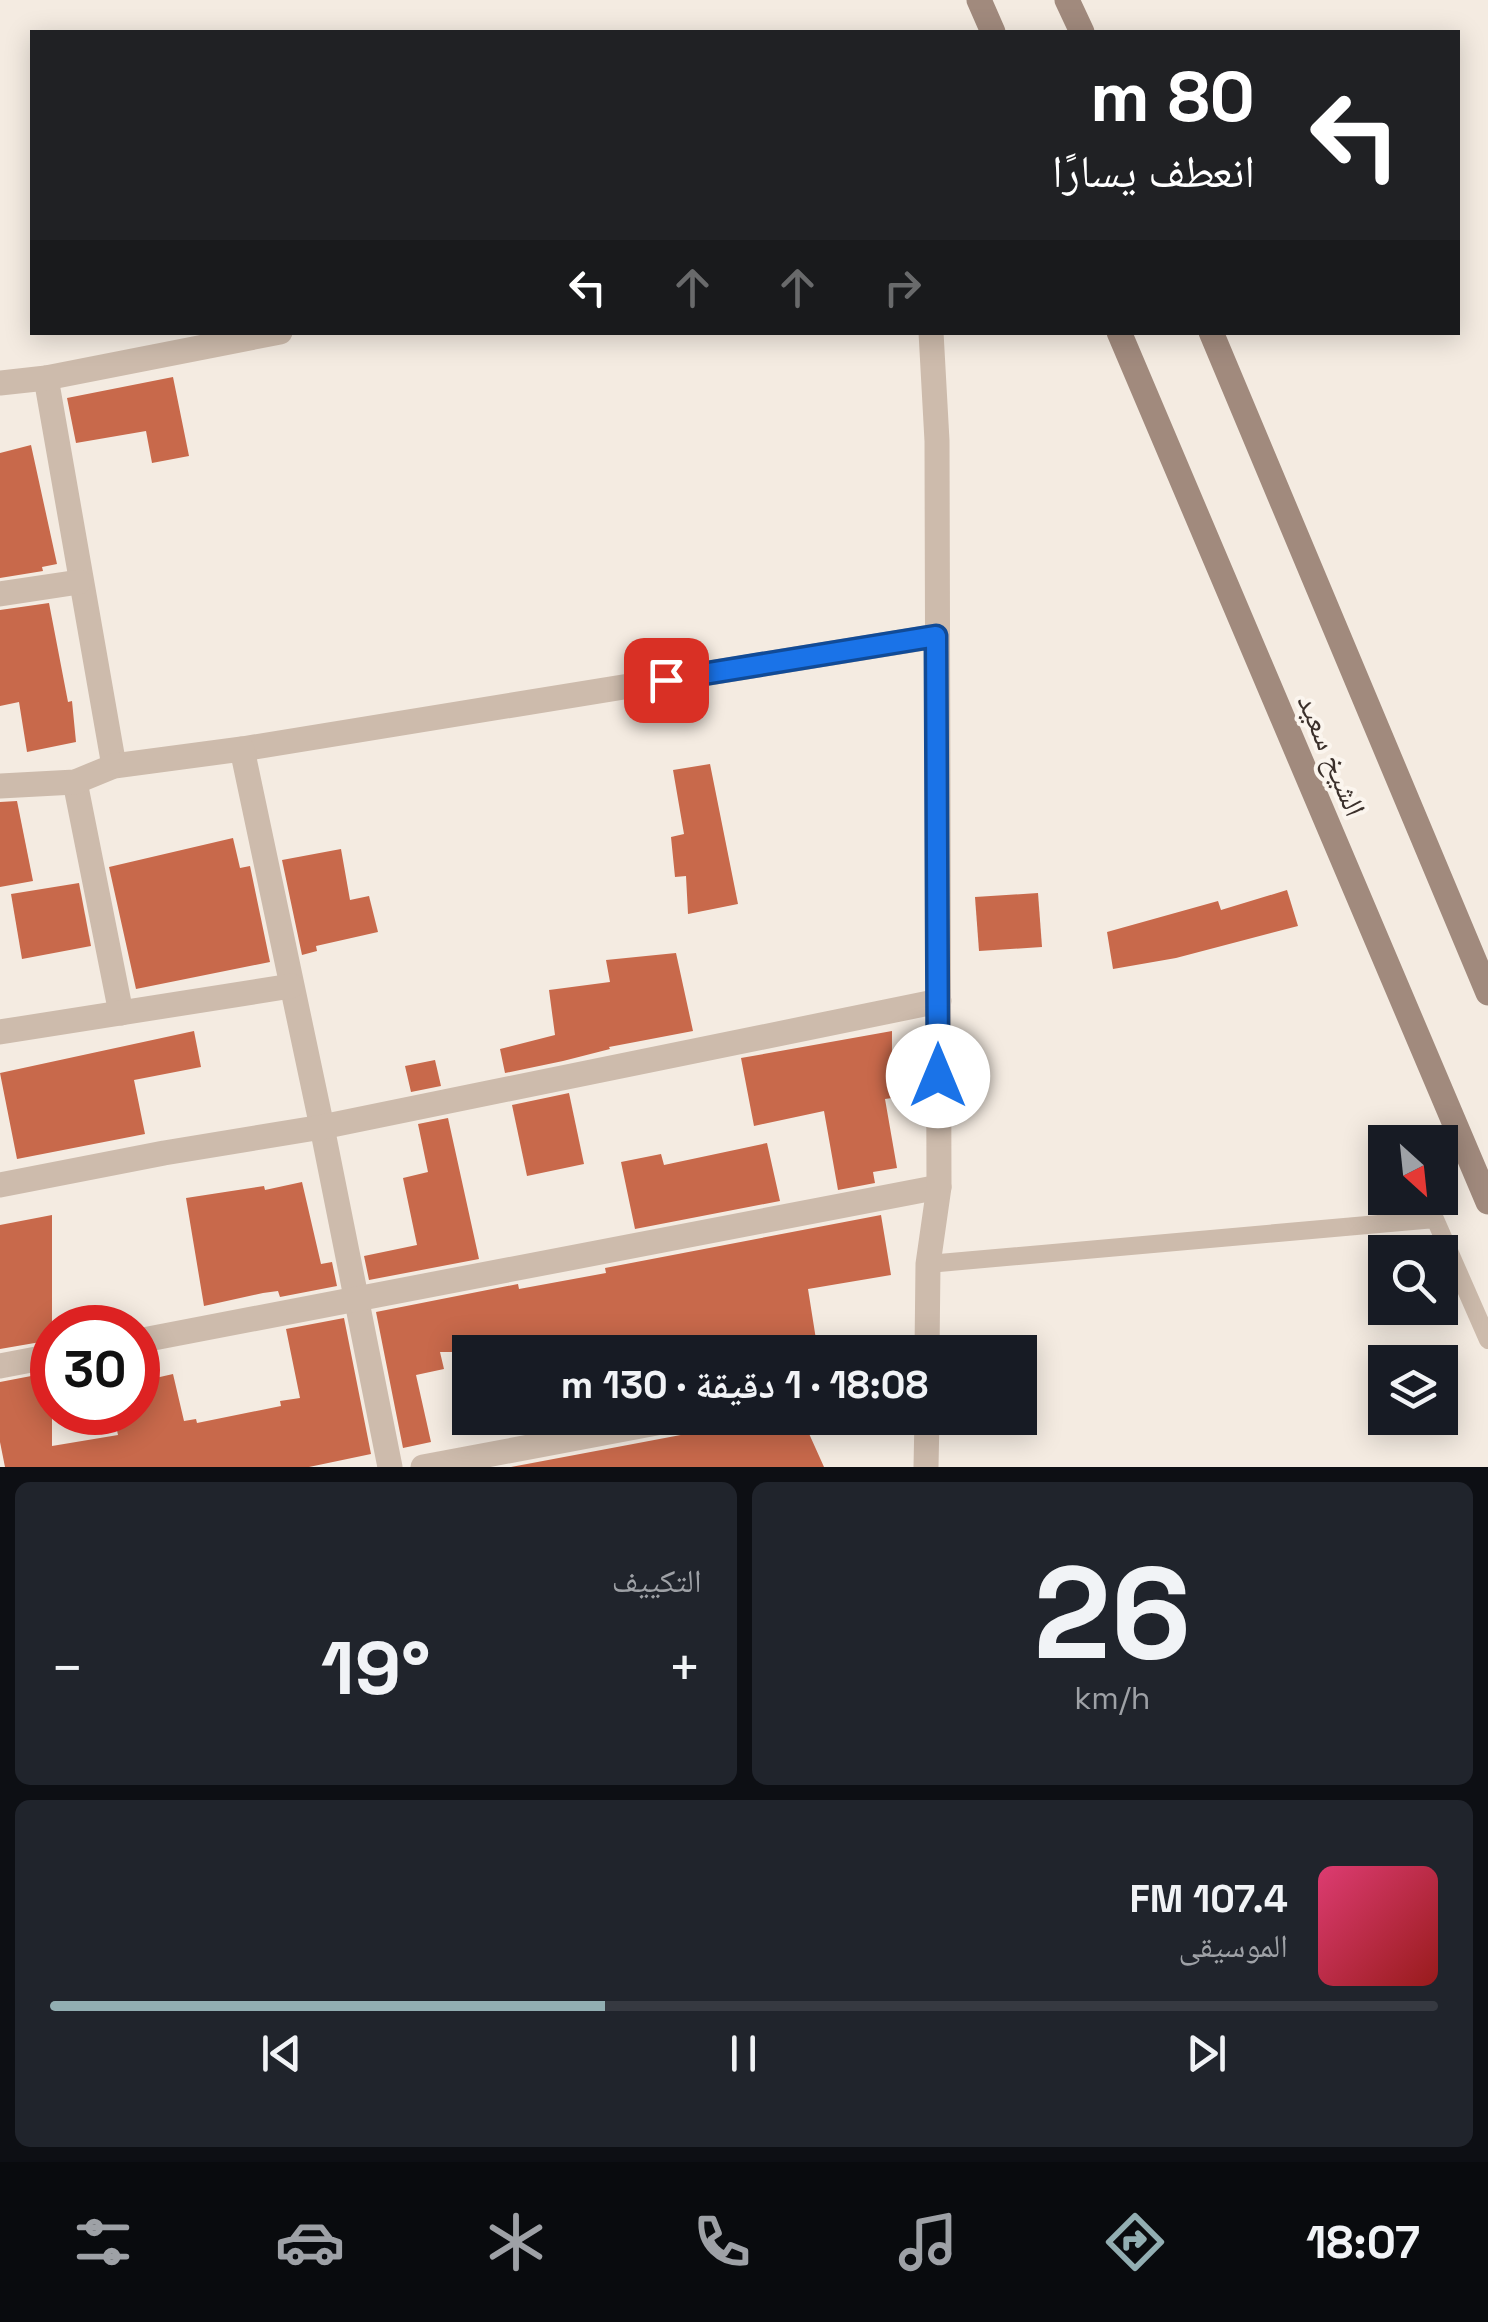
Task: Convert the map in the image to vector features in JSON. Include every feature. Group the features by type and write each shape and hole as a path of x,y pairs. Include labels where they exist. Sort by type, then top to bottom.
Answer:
{"main road":[{"path":"979,0 992,30"},
{"path":"1067,0 1081,30"},
{"name":"الشيخ سعيد","path":"1120,335 1488,1202"},
{"name":"الشيخ سعيد","path":"1212,335 1488,992"}],"street":[{"path":"0,382 46,378 265,335"},
{"path":"928,1335 928,1264 938,1187 937,441 930,335"},
{"path":"46,378 114,766"},
{"path":"0,594 79,582"},
{"path":"0,786 75,782 114,766 242,750 936,636"},
{"path":"242,750 390,1467"},
{"path":"75,782 121,1013"},
{"path":"0,1032 291,986"},
{"path":"0,1185 164,1152 322,1127 938,1001"},
{"path":"160,1336 938,1187"},
{"path":"0,1366 30,1360"},
{"path":"423,1467 593,1435"},
{"path":"926,1467 927,1435"}],"lane":[{"path":"928,1264 1436,1219 1488,1340"}],"building":[{"path":"173,377 189,456 152,463 146,431 76,443 67,398"},
{"path":"31,445 57,564 42,567 43,571 0,578 0,453"},
{"path":"49,603 68,702 72,701 76,742 27,752 19,702 0,706 0,610"},
{"path":"710,764 738,904 688,914 686,876 675,877 671,837 684,834 673,770"},
{"path":"17,801 33,881 0,887 0,802"},
{"path":"233,838 240,868 250,866 270,962 136,989 109,867"},
{"path":"341,849 350,900 369,896 378,932 316,946 317,951 302,955 282,860"},
{"path":"79,883 91,946 22,959 11,894"},
{"path":"1287,890 1298,926 1176,958 1113,969 1107,932 1218,901 1221,910"},
{"path":"1038,893 1042,947 979,951 975,897"},
{"path":"676,953 693,1031 505,1073 500,1049 555,1035 549,990 610,982 606,960"},
{"path":"194,1031 201,1067 134,1080 145,1134 17,1159 0,1073"},
{"path":"892,1031 892,1098 885,1099 897,1168 873,1172 875,1183 838,1190 824,1111 754,1126 741,1058"},
{"path":"435,1060 441,1086 411,1092 405,1066"},
{"path":"569,1093 584,1164 527,1176 512,1105"},
{"path":"448,1118 479,1259 369,1280 364,1256 417,1245 403,1178 428,1172 418,1124"},
{"path":"767,1143 780,1201 635,1229 621,1162 661,1154 664,1165"},
{"path":"302,1182 321,1264 332,1262 337,1286 280,1297 278,1291 263,1293 204,1306 186,1198"},
{"path":"52,1215 52,1305 30,1305 30,1344 0,1349 0,1225"},
{"path":"881,1215 891,1275 808,1289 815,1335 452,1335 452,1352 440,1352 444,1369 416,1375 431,1442 403,1448 376,1312 518,1284 519,1289 606,1273 605,1268"},
{"path":"344,1318 371,1454 309,1467 5,1467 0,1442 0,1382 30,1376 30,1435 52,1435 52,1446 118,1435 160,1435 160,1377 173,1374 184,1421 196,1419 197,1423 281,1406 280,1401 300,1398 286,1329"},
{"path":"681,1435 810,1435 824,1467 511,1467"}],"route":[{"path":"666,680 936,636 938,1076"}]}
